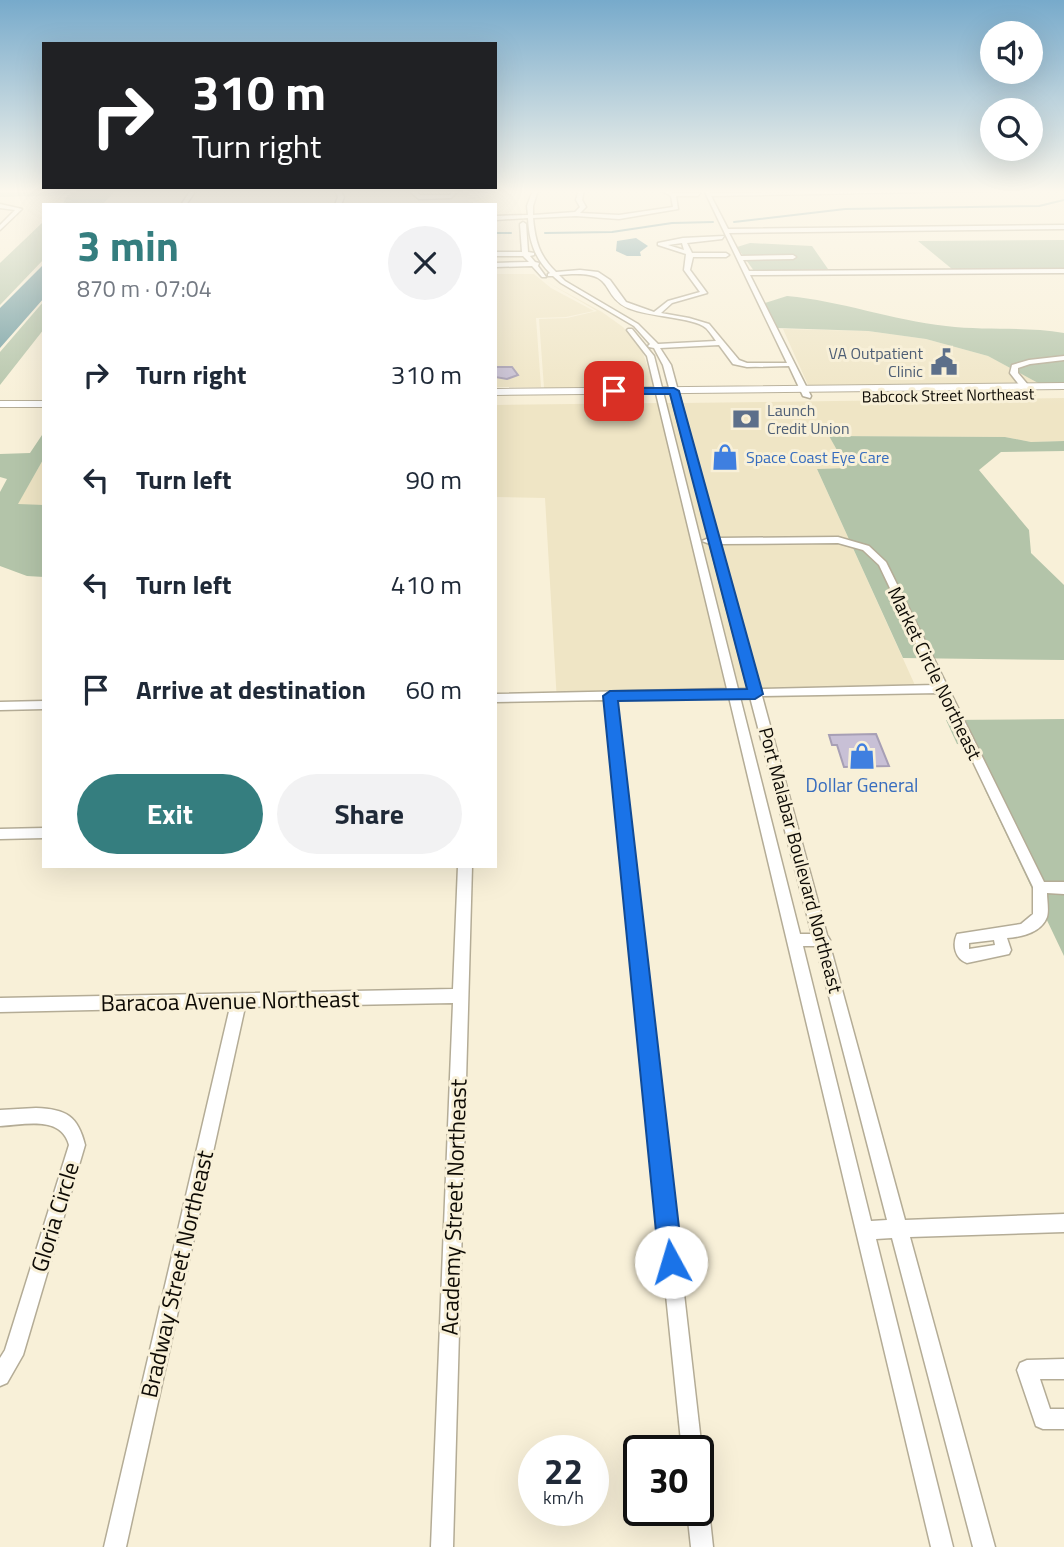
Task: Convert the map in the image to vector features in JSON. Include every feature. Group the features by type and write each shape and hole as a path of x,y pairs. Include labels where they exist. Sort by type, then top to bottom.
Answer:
{"main road":[{"name":"Babcock Street Northeast","path":"1028,391 1064,386"},
{"name":"Babcock Street Northeast","path":"497,392 675,395 1028,391 1064,394"},
{"name":"Babcock Street Northeast","path":"497,400 660,395"},
{"path":"4,400 42,396"},
{"path":"4,400 42,404"}],"street":[{"path":"656,314 669,303 704,294 687,270 688,262"},
{"path":"741,262 805,393"},
{"path":"797,262 804,272"},
{"path":"497,265 542,263"},
{"name":"Port Malabar Boulevard Northeast","path":"542,263 553,274 615,310 656,346 667,365 984,1547"},
{"name":"Port Malabar Boulevard Northeast","path":"532,264 544,276 606,312 645,346 660,395 795,940 942,1547"},
{"path":"746,273 1064,271"},
{"path":"544,276 584,272 598,275 608,281 621,303 707,325 733,360 740,364 786,365"},
{"path":"645,346 721,343"},
{"path":"1028,391 1014,373 1015,367 1029,362 1064,359"},
{"name":"Market Circle Northeast","path":"696,542 838,540 866,548 883,564 941,689 1041,887"},
{"path":"497,698 941,689"},
{"path":"610,696 690,1435"},
{"path":"0,706 42,705"},
{"path":"0,834 42,833"},
{"name":"Academy Street Northeast","path":"443,1547 465,868"},
{"path":"999,935 1025,930 1040,916 1041,887 1064,888"},
{"path":"795,940 823,940"},
{"name":"Baracoa Avenue Northeast","path":"0,1005 461,996"},
{"name":"Bradway Street Northeast","path":"115,1547 239,1002"},
{"name":"Gloria Circle","path":"0,1118 58,1117 68,1122 75,1132 77,1146 13,1355 0,1376"},
{"path":"864,1230 1064,1223"},
{"path":"1064,1369 1027,1370 1043,1419 1064,1419"},
{"path":"700,1526 702,1547"}],"shaded area":[{"path":"497,274 534,274 551,288 594,311 566,317 536,318 541,387 497,387"},
{"path":"545,281 602,312 623,327 641,347 654,387 544,388 539,319 567,318 597,311"},
{"path":"783,329 868,331 926,339 988,356 1038,383 808,385"},
{"path":"1064,398 1064,441 1031,442 1005,437 829,436 847,468 817,469 919,694 763,698 681,403"},
{"path":"658,403 729,698 557,702 545,498 497,497 497,405"},
{"path":"667,403 673,403 750,698 741,698"},
{"path":"42,461 42,505 17,505"}],"green space":[{"path":"41,262 0,305 0,263"},
{"path":"748,262 823,262 828,269 754,271"},
{"path":"944,262 1064,262 1064,269 952,269"},
{"path":"787,296 946,326 1064,333 1064,383 1038,383 988,356 926,339 868,331 777,328 765,303"},
{"path":"42,303 42,332 0,385 0,352"},
{"path":"42,435 42,462 18,504 42,505 42,577 27,576 0,566 0,492 7,479 0,477 0,454 30,453"},
{"path":"829,436 1005,437 1031,442 1064,441 1064,451 1001,452 979,470 1029,530 1031,553 1064,585 1064,660 903,658 817,469 847,468"},
{"path":"1064,719 1064,956 985,790 971,745 957,744 946,720"}],"water":[{"path":"42,266 42,300 0,348 0,308"}],"building":[{"path":"497,367 512,367 518,375 507,379 497,377"},
{"name":"Dollar General","path":"876,734 889,766 844,767 837,745 832,745 829,735"}],"place":[{"name":"VA Outpatient Clinic","path":"944,362"},
{"name":"Launch Credit Union","path":"746,419"},
{"name":"Space Coast Eye Care","path":"725,457"},
{"name":"Dollar General","path":"862,756"}],"route":[{"path":"614,391 674,391 755,694 610,696 671,1262"}]}
